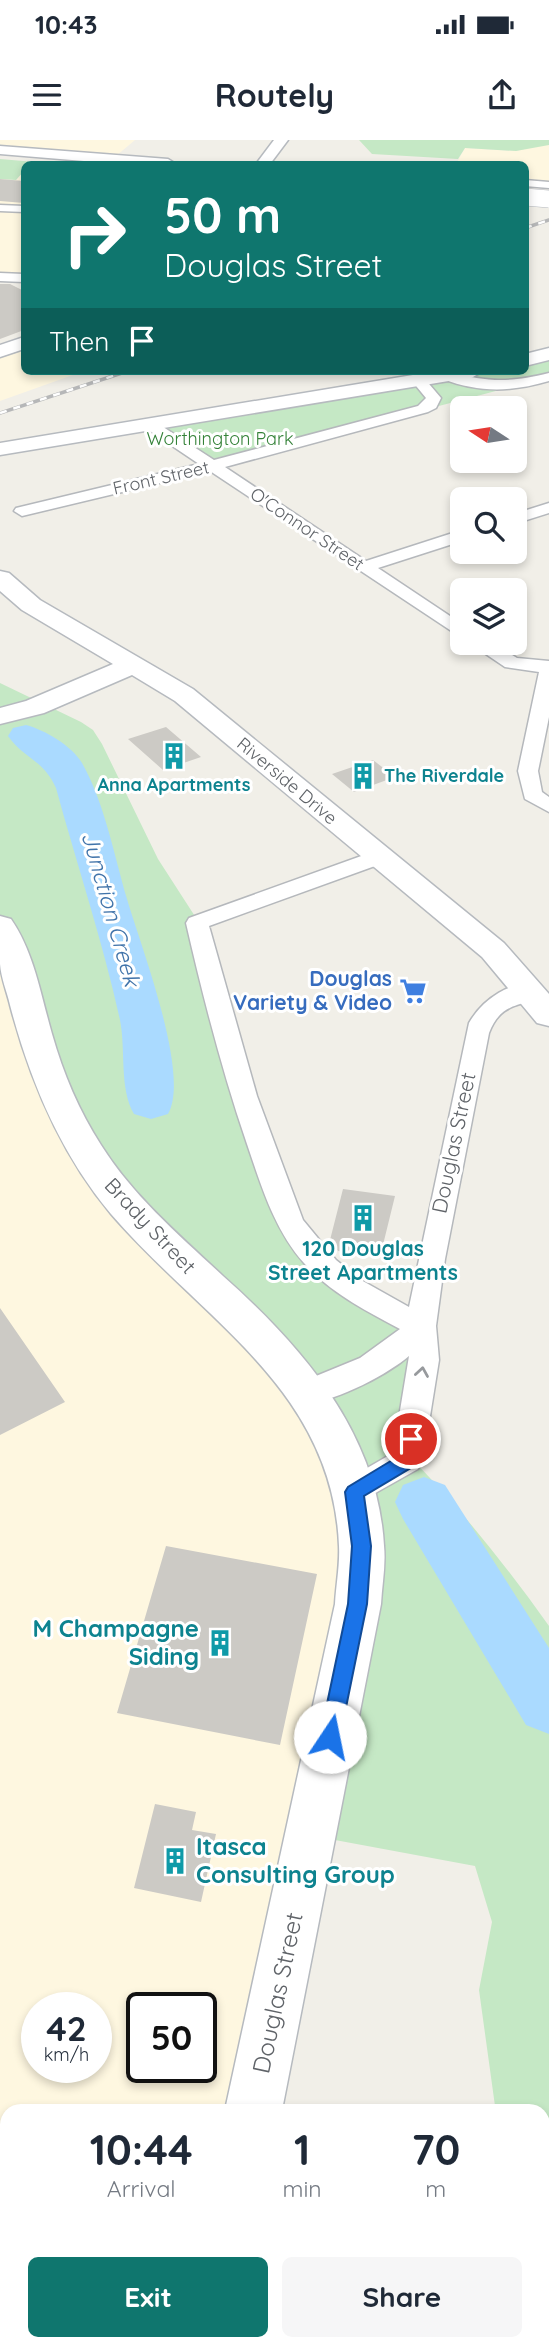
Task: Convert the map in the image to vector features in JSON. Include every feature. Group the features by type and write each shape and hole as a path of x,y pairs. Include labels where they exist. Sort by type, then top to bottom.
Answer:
{"street":[{"path":"265,161 281,140"},
{"path":"2,152 54,161"},
{"path":"2,152 127,161"},
{"path":"529,183 549,185"},
{"path":"529,200 549,200"},
{"path":"0,208 21,209"},
{"path":"0,277 21,278"},
{"path":"0,351 21,344"},
{"path":"529,359 549,354"},
{"path":"0,449 453,375"},
{"path":"448,376 473,385 503,388 549,377"},
{"name":"Front Street","path":"22,511 213,466 431,405 434,398 419,381"},
{"name":"O'Connor Street","path":"152,426 450,624"},
{"path":"527,515 549,508"},
{"path":"364,567 450,540"},
{"name":"Riverside Drive","path":"0,578 32,606 184,695 378,858 493,950 549,1015"},
{"path":"499,655 512,663 549,669 528,771 532,795 547,805"},
{"path":"0,716 35,707 133,665"},
{"path":"310,1392 375,1367 396,1352 422,1326 355,1290 316,1258 294,1229 277,1192 225,1039 197,923 378,858"},
{"name":"Brady Street","path":"0,926 53,1090 68,1123 99,1172 166,1248 267,1341 310,1392 331,1426 354,1492"},
{"name":"Douglas Street","path":"255,2104 358,1604 362,1546 354,1492 407,1460 424,1360 422,1326 431,1259 480,1024 492,1005 531,991"}],"shaded area":[{"path":"0,140 135,140 116,156 0,147"},
{"path":"549,145 549,183 529,182 529,161 458,161 465,148 516,151"},
{"path":"21,174 21,278 0,276 0,179 16,180"},
{"path":"21,343 21,375 73,375 0,401 0,350"},
{"path":"0,932 328,1428 355,1605 252,2104 0,2104"}],"green space":[{"path":"359,140 549,140 549,145 516,151 465,148 458,159 372,154"},
{"path":"0,159 23,161 21,161 21,174 16,180 0,179"},
{"name":"Worthington Park","path":"549,354 549,377 477,396 450,396 450,403 211,466 150,425 447,375 529,375 529,359"},
{"path":"0,683 81,722 93,730 102,744 158,859 198,921 226,1040 317,1258 419,1323 410,1457 483,1539 549,1626 549,2104 495,2104 479,1990 492,1922 475,1866 308,1835 355,1605 339,1454 123,1206 0,932"}],"building":[{"path":"0,179 21,181 21,203 0,201"},
{"path":"0,284 10,284 21,290 21,331 0,339"},
{"path":"166,727 201,757 163,770 128,739"},
{"name":"The Riverdale","path":"373,760 395,777 354,792 332,774"},
{"name":"120 Douglas Street Apartments","path":"343,1189 395,1196 380,1257 338,1251 330,1240"},
{"path":"0,1308 65,1402 0,1435"},
{"name":"M Champagne Siding","path":"166,1546 317,1574 280,1745 117,1713"},
{"name":"Itasca Consulting Group","path":"155,1804 196,1812 192,1830 216,1834 201,1902 134,1888"}],"waterway":[{"name":"Junction Creek","path":"26,736 63,763 75,788 112,919 131,973 145,1033 151,1103"},
{"name":"Junction Creek","path":"424,1502 549,1704"}],"railway":[{"path":"529,227 549,220"},
{"path":"0,413 116,375"}],"place":[{"name":"Anna Apartments","path":"174,756"},
{"name":"The Riverdale","path":"363,776"},
{"name":"Douglas Variety & Video","path":"413,991"},
{"name":"120 Douglas Street Apartments","path":"363,1218"},
{"name":"M Champagne Siding","path":"220,1643"},
{"name":"Itasca Consulting Group","path":"175,1861"}],"route":[{"path":"330,1737 358,1604 362,1546 354,1492 384,1477 407,1460 411,1439"}]}
